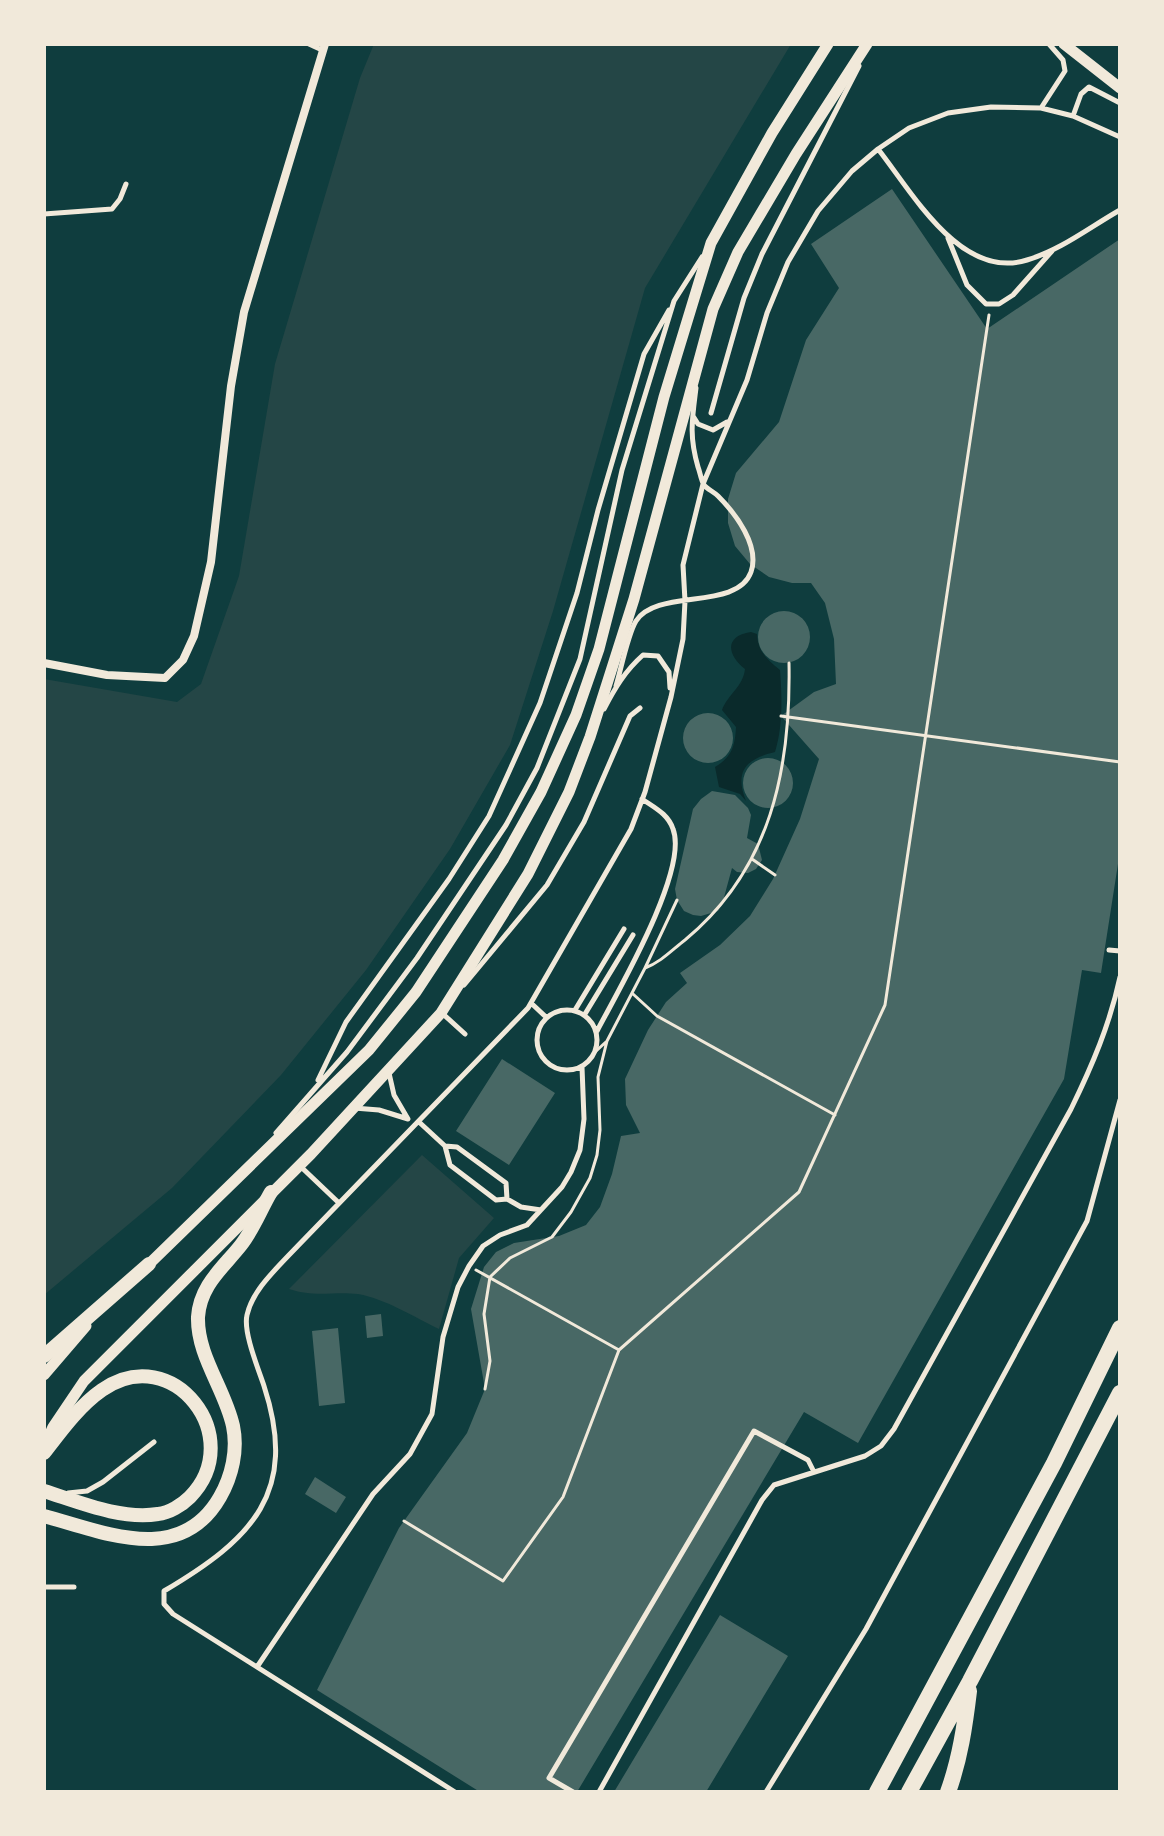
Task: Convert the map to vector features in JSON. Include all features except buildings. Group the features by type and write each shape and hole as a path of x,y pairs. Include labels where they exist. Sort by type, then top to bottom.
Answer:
{"highway":[{"path":"877,1792 1054,1463 1120,1328"},
{"path":"909,1792 1120,1393"},
{"path":"948,1792 965,1725 970,1681"}],"main road":[{"path":"44,1516 144,1541 166,1538 185,1530 202,1520 217,1502 230,1473 234,1434 200,1338 198,1316 203,1294 213,1275 242,1243 271,1192"},
{"path":"44,1356 149,1264"},
{"path":"44,1451 88,1401 112,1384 136,1375 155,1376 187,1395 201,1412 212,1448 209,1468 199,1487 182,1504 160,1514 132,1515 49,1493"}],"street":[{"path":"44,1375 86,1326 336,1085 375,1043 416,992 503,860 541,792 576,715 599,649 664,397 711,243 765,144 828,44"},
{"path":"44,1451 53,1427 84,1381 299,1165 441,1013 528,874 569,792 590,737 634,599 713,309 738,252 796,154 869,44"},
{"path":"1064,44 1120,88"},
{"path":"44,663 107,675 165,678 183,660 194,636 211,562 231,386 244,312 324,47"}],"lane":[{"path":"309,44 324,47"},
{"path":"711,413 744,298 756,269 869,44"},
{"path":"1041,108 1065,71 1063,60 1049,44"},
{"path":"1073,116 1081,94 1089,87 1120,103"},
{"path":"455,1792 173,1614 164,1604 164,1591 211,1562 254,1522 268,1493 276,1465 276,1431 246,1317 255,1296 270,1276 531,1003 631,829 671,697 683,639 683,565 703,484 747,380 767,313 788,262 818,211 852,171 878,149 909,128 948,113 991,107 1041,108 1073,116 1120,137"},
{"path":"878,149 948,238 967,285 986,304 999,304 1013,295 1052,251"},
{"path":"44,214 112,209 126,184"},
{"path":"948,238 970,253 997,261 1023,261 1052,251 1120,210"},
{"path":"314,1088 346,1022 449,879 489,816 540,703 577,593 644,354 711,243"},
{"path":"253,1162 347,1052 417,958 506,825 537,768 580,659 622,470 674,301"},
{"path":"616,686 636,621 648,610 739,586 750,574 753,554 744,530 719,496 703,484 691,440 699,364"},
{"path":"693,415 698,424 713,430 729,421"},
{"path":"590,737 616,686 643,655 658,656 669,672 671,697"},
{"path":"465,1034 441,1013 547,885 584,822 630,716 640,708"},
{"path":"597,1031 585,1014 565,1009 546,1017 537,1044 546,1061 563,1070 582,1067 595,1052 597,1031 660,906 676,840 667,816 642,799"},
{"path":"575,1010 624,929"},
{"path":"585,1014 633,935"},
{"path":"1109,950 1120,951"},
{"path":"599,1792 762,1500 774,1485 813,1470 865,1456 881,1446 894,1429 1071,1109 1106,1030 1120,977"},
{"path":"531,1003 546,1017"},
{"path":"257,1667 373,1494 410,1454 432,1414 443,1337 458,1287 469,1266 483,1246 500,1235 527,1225 562,1187 580,1150 584,1119 582,1067"},
{"path":"354,1108 379,1110 408,1119 394,1095 388,1072"},
{"path":"766,1792 866,1629 1087,1221 1120,1100"},
{"path":"419,1122 445,1146 450,1165 496,1200 507,1199 521,1207 542,1210"},
{"path":"445,1146 457,1147 506,1183 507,1199"},
{"path":"299,1165 339,1203"},
{"path":"573,1792 549,1778 754,1431 808,1460 813,1470"},
{"path":"49,1493 87,1491 154,1442"},
{"path":"44,1587 74,1587"}],"path":[{"path":"404,1521 503,1581 563,1497 619,1350 799,1192 885,1005 991,304"},
{"path":"645,968 658,963 696,931 723,901 752,859 773,808 790,717 789,663"},
{"path":"781,716 1120,762"},
{"path":"752,859 775,875"},
{"path":"595,1052 607,1041 633,993 677,900"},
{"path":"633,993 657,1016 835,1115"},
{"path":"469,1266 619,1350"}],"shaded area":[{"path":"374,44 791,44 645,288 553,611 510,745 450,849 366,970 281,1075 172,1188 44,1295 44,679 177,702 201,684 239,576 275,364 360,78"},
{"path":"742,634 757,634 767,659 780,670 781,711 775,752 757,758 742,774 746,801 740,794 719,787 715,767 729,755 733,745 736,727 722,710 745,669 732,652 732,642"},
{"path":"422,1155 494,1218 459,1258 439,1329 368,1296 289,1289"}]}
